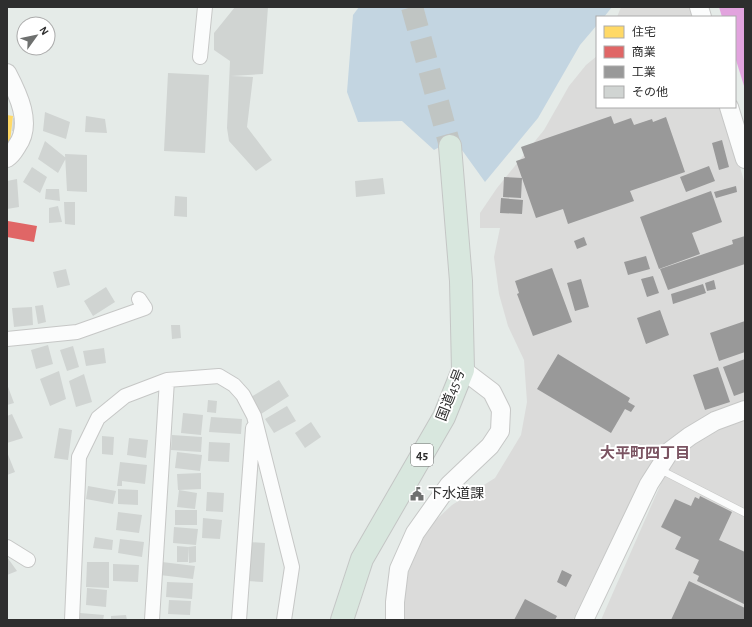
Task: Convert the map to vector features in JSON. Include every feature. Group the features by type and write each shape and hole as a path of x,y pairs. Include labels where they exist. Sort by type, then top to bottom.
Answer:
{"highway":[{"name":"国道45号","path":"342,620 362,559 444,417 463,370 461,281 450,146"}],"street":[{"path":"200,57 205,7"},
{"path":"7,73 21,103 24,123 21,141 11,156 7,158"},
{"path":"729,108 745,159"},
{"path":"7,339 77,332 145,308 139,299"},
{"path":"395,620 395,602 400,569 415,532 449,485 490,446 500,431 501,410 492,392 463,370"},
{"path":"72,620 79,457 98,418 124,396 167,380 219,376 234,385 243,395 254,416 292,567 284,620"},
{"path":"152,620 167,380"},
{"path":"584,620 649,484 670,451 690,436 715,421 745,410"},
{"path":"239,620 254,416"},
{"path":"7,547 28,560"}],"lane":[{"path":"659,469 745,513"}],"shaded area":[{"path":"359,7 612,7 605,16 596,16 596,26 580,45 538,118 485,182 454,139 434,150 402,121 358,122 347,92 353,15"},
{"path":"621,7 693,7 696,16 617,16"},
{"path":"719,7 745,7 745,89 736,60 736,16 722,16"},
{"path":"596,57 596,108 722,108 745,184 745,401 707,415 678,433 642,477 573,620 400,620 403,594 411,563 425,530 452,505 495,478 521,435 527,402 524,360 508,326 499,294 494,257 500,228 480,228 480,213 497,188 544,130 569,86 586,65"},
{"path":"745,420 745,620 601,620 663,479 678,456 700,437 726,425"}],"building: 住宅":[{"path":"7,115 13,116 10,142 7,142"}],"building: 商業":[{"path":"8,221 37,226 34,242 7,237"}],"building: 工業":[{"path":"611,116 614,124 631,118 634,125 652,119 653,122 666,117 685,172 630,191 634,201 568,224 563,209 536,218 516,161 525,158 521,147"},
{"path":"722,140 729,167 719,170 712,143"},
{"path":"709,166 715,181 686,192 680,177"},
{"path":"504,177 522,178 521,198 503,197"},
{"path":"736,186 737,192 716,198 714,192"},
{"path":"711,191 722,222 692,233 700,254 659,269 640,217"},
{"path":"501,198 523,200 522,214 500,213"},
{"path":"745,236 745,264 668,290 660,269 733,244 732,240"},
{"path":"584,237 587,245 577,249 574,241"},
{"path":"646,256 650,269 628,275 624,262"},
{"path":"552,268 572,322 533,336 517,294 519,293 515,281"},
{"path":"653,276 659,293 647,297 641,279"},
{"path":"581,279 589,307 575,311 567,283"},
{"path":"714,280 716,289 707,291 705,283"},
{"path":"703,284 706,293 673,304 671,294"},
{"path":"660,310 669,335 646,344 637,318"},
{"path":"745,321 745,352 719,361 710,333"},
{"path":"558,354 630,398 628,402 635,406 631,412 625,409 611,433 537,389"},
{"path":"745,359 745,392 734,396 723,367"},
{"path":"718,367 730,402 705,410 693,375"},
{"path":"700,496 732,512 719,540 745,552 744,604 697,581 699,576 693,573 699,560 675,549 681,537 661,527 675,499 691,506 695,497 699,499"},
{"path":"562,570 572,575 566,587 557,582"},
{"path":"689,581 745,608 745,620 671,620"},
{"path":"525,599 557,616 555,620 514,620"}],"building: その他":[{"path":"235,7 268,7 263,74 231,76 253,77 247,127 272,160 256,171 229,141 227,128 230,61 214,50 214,33"},
{"path":"168,73 209,75 205,153 164,151"},
{"path":"45,112 70,122 66,139 43,131"},
{"path":"86,116 105,119 107,133 85,132"},
{"path":"13,118 16,119 16,132 12,131"},
{"path":"45,141 66,158 58,173 38,159"},
{"path":"65,154 87,155 87,192 67,191"},
{"path":"32,167 47,177 40,193 23,182"},
{"path":"383,178 385,194 356,197 355,181"},
{"path":"17,179 19,207 7,209 7,181"},
{"path":"46,189 59,189 60,201 45,199"},
{"path":"175,196 187,197 187,217 174,216"},
{"path":"64,202 75,202 75,225 65,224"},
{"path":"58,206 62,222 49,223 49,208"},
{"path":"66,269 70,285 57,288 53,272"},
{"path":"106,287 115,302 93,316 84,301"},
{"path":"43,305 46,322 38,324 35,306"},
{"path":"32,307 33,325 14,327 12,308"},
{"path":"171,325 180,325 181,338 172,339"},
{"path":"48,345 53,364 36,369 31,350"},
{"path":"73,346 79,367 67,371 60,350"},
{"path":"104,348 106,363 86,366 83,351"},
{"path":"59,371 66,399 50,406 40,379"},
{"path":"84,374 92,402 76,407 69,381"},
{"path":"279,380 289,396 261,414 251,397"},
{"path":"7,384 14,403 7,405"},
{"path":"208,400 217,401 216,413 207,412"},
{"path":"287,406 296,421 274,433 265,419"},
{"path":"183,413 203,415 201,435 181,433"},
{"path":"12,414 23,438 7,443 7,416"},
{"path":"211,417 242,419 241,434 209,432"},
{"path":"311,422 321,437 305,448 295,433"},
{"path":"59,428 72,430 68,460 54,458"},
{"path":"172,435 202,437 201,452 171,450"},
{"path":"102,436 114,437 113,455 102,454"},
{"path":"129,438 148,440 146,458 127,455"},
{"path":"209,442 230,443 229,462 208,461"},
{"path":"7,452 15,472 7,475"},
{"path":"177,452 202,455 200,471 175,468"},
{"path":"120,462 147,465 145,484 122,481 122,486 117,486"},
{"path":"201,473 201,489 178,490 177,474"},
{"path":"88,486 116,491 113,504 86,499"},
{"path":"118,489 138,490 138,505 118,504"},
{"path":"179,490 197,493 195,509 177,507"},
{"path":"207,492 224,493 223,512 206,511"},
{"path":"175,510 197,510 197,525 175,525"},
{"path":"118,512 142,515 139,533 116,530"},
{"path":"203,518 222,520 220,539 202,538"},
{"path":"174,527 198,529 196,545 173,543"},
{"path":"95,537 113,540 112,550 93,548"},
{"path":"120,539 144,542 142,557 118,553"},
{"path":"249,542 265,543 263,582 247,581"},
{"path":"177,546 188,547 188,562 177,562"},
{"path":"196,546 196,562 189,563 188,547"},
{"path":"7,557 17,571 7,575"},
{"path":"87,562 109,562 109,588 86,587"},
{"path":"162,562 195,566 193,579 160,575"},
{"path":"113,564 139,565 138,582 113,581"},
{"path":"167,582 193,583 192,599 166,597"},
{"path":"87,588 107,590 106,607 86,605"},
{"path":"169,600 191,601 190,615 168,614"},
{"path":"80,613 104,615 103,620 80,620"},
{"path":"126,615 127,620 111,620 111,616"}],"tunnel":[{"path":"412,7 450,146"}],"place":[{"name":"下水道課","path":"417,494"}],"district":[{"name":"大平町四丁目","path":"645,453"}]}
